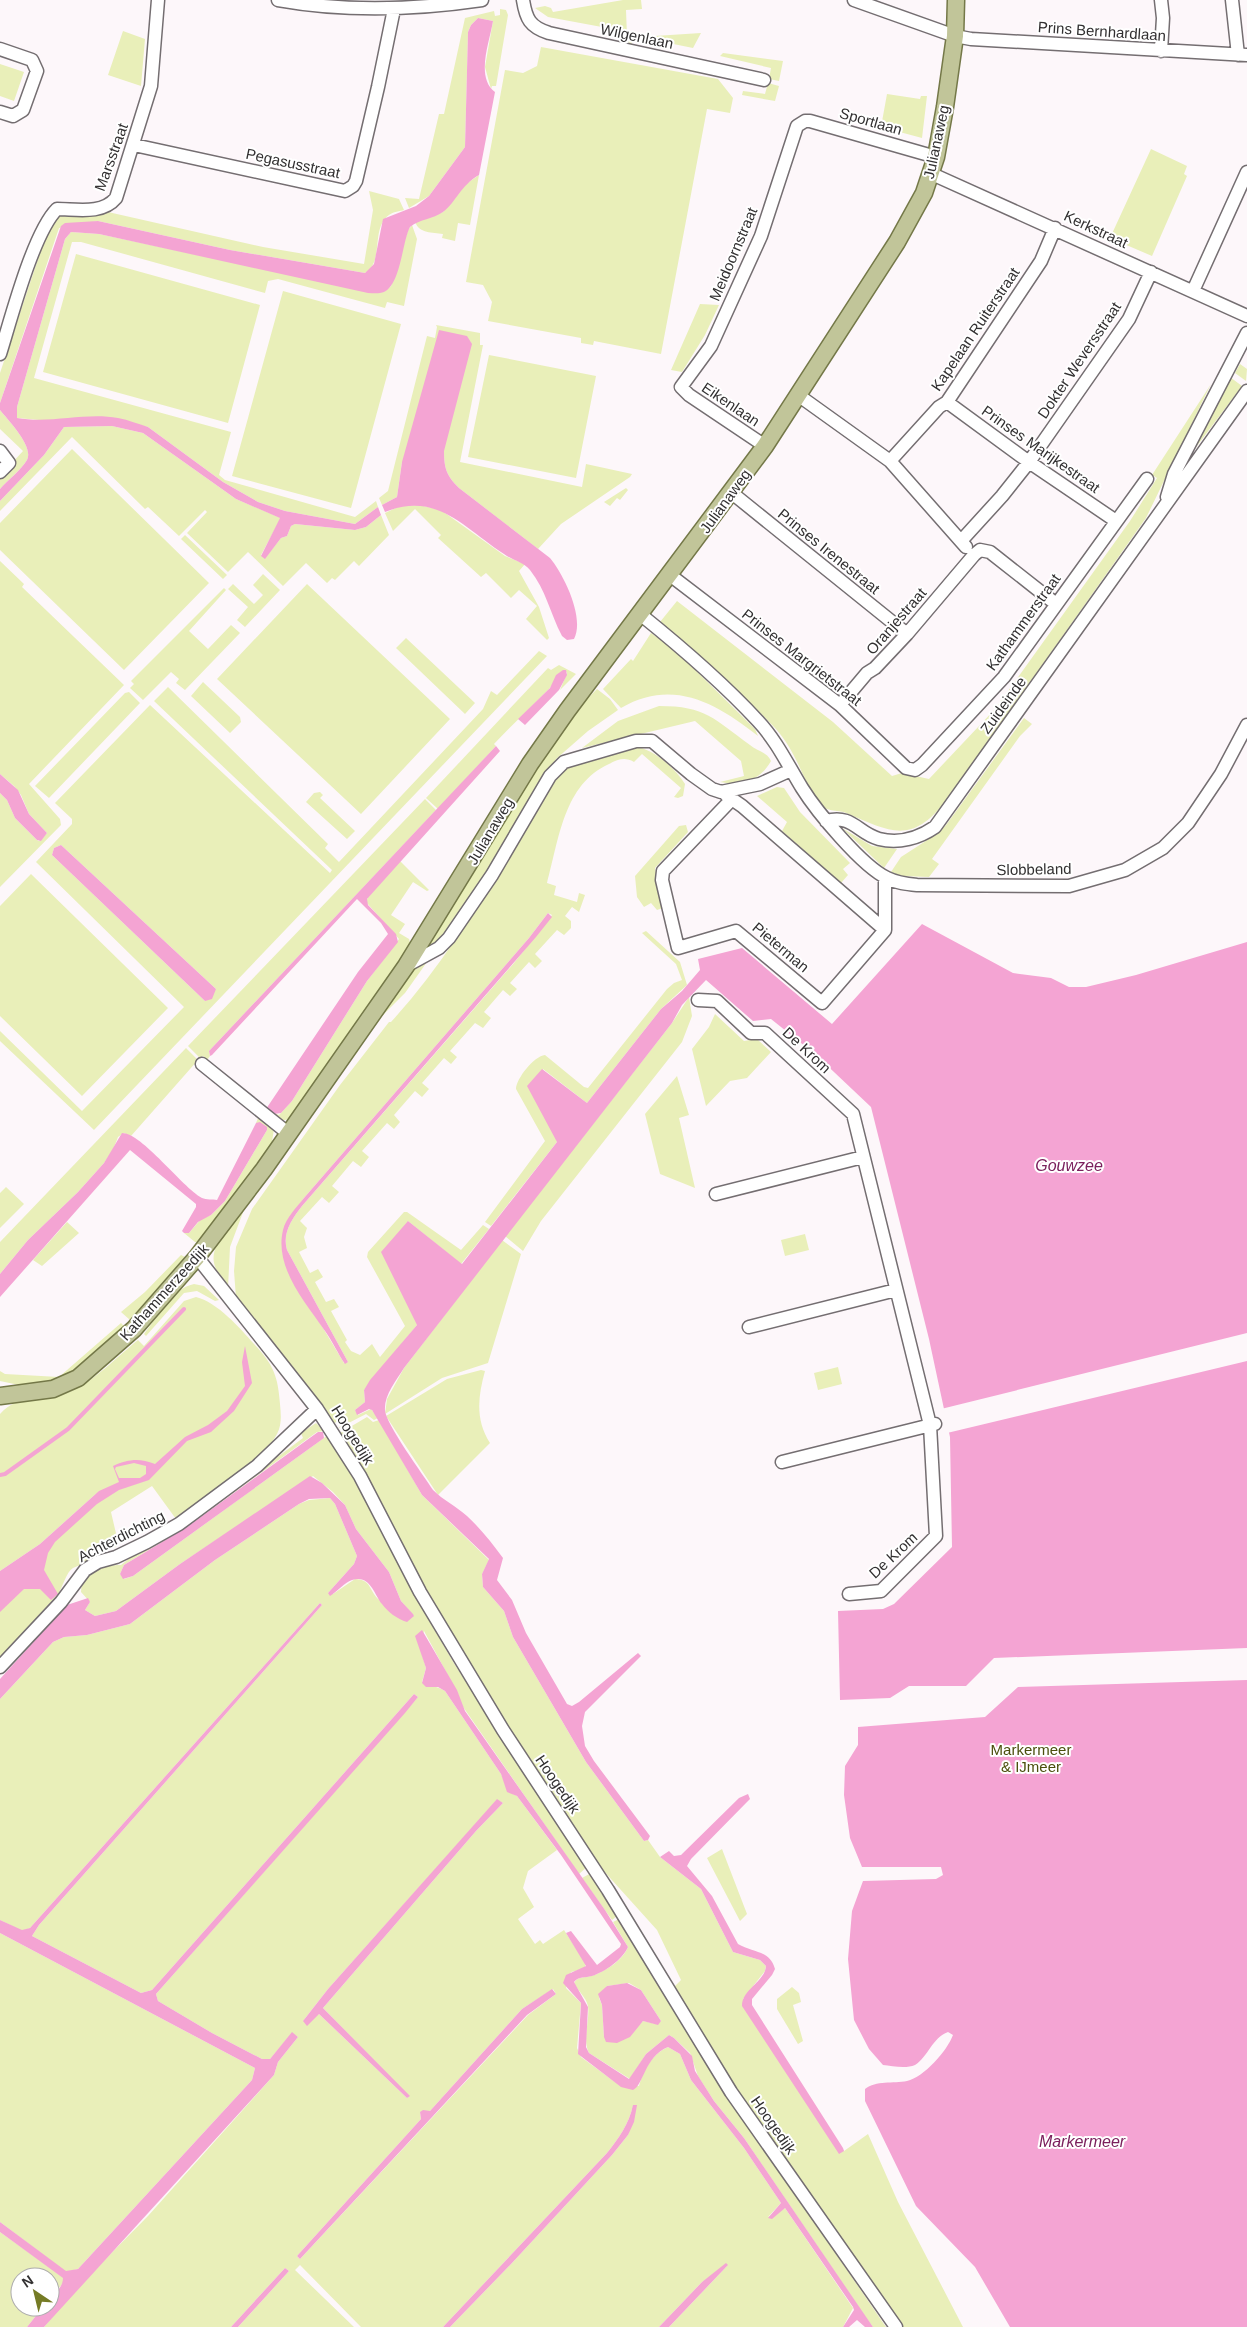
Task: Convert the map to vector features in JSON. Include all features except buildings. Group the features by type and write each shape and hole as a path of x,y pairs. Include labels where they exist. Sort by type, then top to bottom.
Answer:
{"main road":[{"name":"Julianaweg","path":"406,966 546,740 732,493 765,446 915,213 932,174 936,157 948,34 956,0"},
{"name":"Kathammerzeedijk","path":"0,1396 53,1389 78,1378 134,1329 197,1257 289,1134 406,966"}],"street":[{"name":"Marsstraat","path":"0,354 20,290 47,219 57,209 98,209 110,206 116,198 151,86 158,0"},
{"path":"278,0 309,5 357,4 394,9 482,0"},
{"name":"Wilgenlaan","path":"523,0 528,20 536,29 764,80"},
{"name":"Prins Bernhardlaan","path":"854,0 948,34 976,40 1243,55"},
{"path":"1161,0 1163,18 1162,51"},
{"path":"1232,0 1243,55"},
{"name":"Pegasusstraat","path":"134,145 345,191 350,189 356,181 394,9"},
{"path":"0,49 32,60 37,70 23,110 13,116 0,112"},
{"name":"Sportlaan","path":"797,126 805,121 810,121 936,157"},
{"name":"Meidoornstraat","path":"681,386 711,346 762,236 797,126"},
{"path":"1193,291 1247,172"},
{"name":"Kerkstraat","path":"932,174 1247,316"},
{"name":"Kapelaan Ruiterstraat","path":"890,461 939,407 947,402 1040,261 1055,228"},
{"name":"Dokter Weversstraat","path":"961,541 1002,496 1029,462 1129,319 1151,272"},
{"name":"Zuideinde","path":"1164,505 1174,474 1247,334"},
{"name":"Eikenlaan","path":"681,386 690,395 765,446"},
{"name":"Zuideinde","path":"826,822 842,819 879,839 901,840 916,837 935,827 1247,391"},
{"path":"798,395 890,461 974,555 980,550 990,552 1056,604"},
{"name":"Prinses Marijkestraat","path":"947,402 1029,462 1116,521"},
{"path":"0,451 9,462 0,472"},
{"name":"Kathammerstraat","path":"911,770 922,765 990,694 1147,479"},
{"name":"Prinses Irenestraat","path":"732,493 907,634"},
{"name":"Oranjestraat","path":"840,705 867,673 876,668 907,634 974,555"},
{"name":"Prinses Margrietstraat","path":"670,575 840,705 906,768 911,770"},
{"path":"640,614 684,649 758,721 826,822"},
{"name":"Slobbeland","path":"826,822 872,868 886,877 917,885 1069,886 1126,870 1163,848 1195,815 1221,774 1247,725"},
{"path":"406,966 439,948 449,938 492,875 550,776 564,762 633,742 647,741 656,743 691,774 712,789 727,795 885,930"},
{"path":"727,795 760,784 791,770"},
{"name":"Pieterman","path":"727,795 663,871 662,880 678,948 736,931 822,1003 885,930"},
{"path":"885,930 886,877"},
{"name":"De Krom","path":"698,1000 717,1001 751,1033 766,1033 853,1114 896,1290 932,1424 936,1536 881,1591 849,1594"},
{"path":"202,1064 289,1134"},
{"path":"716,1194 864,1157"},
{"name":"Hoogedijk","path":"197,1257 317,1408 360,1476 420,1592 503,1730 608,1890 731,2092 896,2327"},
{"path":"749,1328 896,1290"},
{"name":"Achterdichting","path":"0,1667 61,1602 85,1570 147,1542 179,1524 257,1466 317,1408"},
{"path":"782,1462 932,1424"}],"green space":[{"path":"623,0 641,0 642,9 626,10 627,36 635,37 631,45 618,30 548,17 535,8 545,6 551,8 553,12"},
{"path":"500,9 506,10 508,15 496,86 492,86 491,89 485,67 493,21 478,18 471,25 468,32 465,147 429,196 409,208 405,198 419,199 439,114 444,114 465,18 494,11 495,16 500,15"},
{"path":"123,31 145,39 141,86 108,75"},
{"path":"701,33 693,48 639,37"},
{"path":"541,47 718,79 733,98 730,113 707,109 661,354 594,341 593,345 581,343 581,338 488,321 492,302 483,285 466,282 505,70 523,73 537,66"},
{"path":"723,53 783,61 779,81 769,79 771,68 720,56"},
{"path":"0,64 24,72 14,101 0,96"},
{"path":"768,83 779,86 775,101 742,95 743,91 765,94"},
{"path":"887,94 920,99 921,96 927,96 922,138 881,127"},
{"path":"1151,149 1187,166 1184,174 1187,176 1152,256 1110,238"},
{"path":"479,175 470,225 458,223 455,241 442,238 443,234 423,231 417,226 415,222 443,212 463,186"},
{"path":"369,191 399,199 404,210 389,215 383,221 378,236 375,261 365,273 230,250 98,221 59,228 0,403 0,373 50,223 60,216 108,212 263,247 364,264 373,210"},
{"path":"412,225 417,239 404,306 387,302 385,308 278,279 268,281 265,293 81,242 72,242 34,378 231,432 219,475 225,480 355,517 376,501 378,507 355,524 285,511 258,502 223,482 148,427 104,417 50,421 17,418 17,407 65,239 71,232 99,234 377,293 385,291 391,286 408,230"},
{"path":"76,254 260,305 228,423 43,372"},
{"path":"283,291 401,324 351,508 232,476"},
{"path":"700,304 719,305 705,335 682,372 671,370"},
{"path":"436,325 480,333 480,345 483,345 460,462 582,487 586,464 632,474 630,477 561,524 538,549 459,488 447,472 444,451 402,462 397,497 382,505 379,498 388,491 427,336 435,338"},
{"path":"489,355 596,376 576,478 468,457"},
{"path":"1240,364 1247,369 1246,381 1235,373"},
{"path":"1230,377 1242,386 1191,454"},
{"path":"1211,384 1146,518 946,801 934,815 911,829 900,831 888,829 843,812 828,809 820,804 789,746 775,728 719,674 660,622 677,601 833,722 892,776 902,773 929,779 996,708 1130,521 1157,478 1152,475"},
{"path":"0,410 24,441 28,455 24,464 0,489 0,476 23,451 0,429"},
{"path":"112,426 143,433 236,499 281,518 261,555 265,558 281,538 287,536 291,526 295,524 355,530 366,527 381,515 389,535 359,566 354,561 335,580 332,578 327,583 306,563 283,586 248,552 228,572 187,533 207,512 205,510 179,536 148,507 145,509 72,437 0,511 0,501 44,455 64,427"},
{"path":"72,449 209,583 124,670 0,550 0,523"},
{"path":"626,488 628,490 620,500 617,498 610,506 604,502"},
{"path":"419,505 441,510 505,556 525,564 519,571 539,607 549,638 547,640 526,619 537,606 519,590 511,598 486,573 481,577 438,538 441,535 415,509 393,531 385,513 400,506"},
{"path":"185,535 227,575 223,579 181,539"},
{"path":"0,561 24,584 22,587 124,685 29,784 60,819 61,825 0,887 0,793 7,800 15,818 37,840 39,841 47,833 29,814 21,795 14,786 0,774"},
{"path":"263,574 280,590 245,627 237,620 248,607 228,589 233,584 254,604 263,595 253,585"},
{"path":"307,584 450,719 361,814 217,679"},
{"path":"224,588 226,590 189,631 208,649 231,625 240,633 185,690 176,683 179,679 171,672 143,700 130,688 134,684 131,681"},
{"path":"651,633 675,650 755,729 758,736 726,713 693,698 676,695 658,695 640,699 621,708 603,689 631,659 633,661"},
{"path":"406,638 475,703 465,714 396,648"},
{"path":"539,651 547,656 94,1130 0,1041 0,1031 82,1111 184,1007 36,862 72,824 72,819 55,803 150,705 330,873 332,870 154,701 168,687 328,844 325,848 339,862 483,709 491,691 497,695","holes":["61,845 216,989 205,1001 52,855 54,848"]},
{"path":"559,665 576,674 560,690 567,673 565,670 559,674 548,690 494,744 496,746 438,809 426,798 548,668 551,670"},
{"path":"203,682 240,717 241,722 230,733 191,696"},
{"path":"597,689 610,699 618,710 588,731 556,759 483,880 445,937 428,949 426,947 539,763 584,702"},
{"path":"129,692 140,703 49,798 35,786 125,693"},
{"path":"659,706 688,708 699,711 718,721 771,761 767,768 749,780 735,783 720,782 744,776 741,761 695,721 582,748 618,721"},
{"path":"1024,718 1032,724 1020,736 932,859 939,864 929,877 902,876 891,872 901,857 935,835 946,825"},
{"path":"634,747 641,748 656,755 676,772 685,784 683,796 674,797 681,788 642,754 634,762 622,759 609,764 594,773 582,785 566,814 547,883 556,886 554,895 577,902 579,893 585,895 579,912 572,907 565,916 571,921 571,928 564,935 557,930 535,954 542,961 535,968 529,962 510,983 517,989 510,996 503,990 484,1012 491,1018 483,1028 475,1023 450,1051 457,1057 451,1064 444,1058 422,1083 429,1089 422,1097 415,1091 394,1115 400,1122 394,1129 387,1123 362,1151 369,1157 361,1167 353,1161 332,1186 339,1192 329,1203 322,1197 300,1221 307,1228 304,1237 307,1248 299,1252 310,1273 318,1269 323,1277 315,1282 326,1302 334,1299 339,1307 331,1311 347,1340 345,1342 351,1351 360,1355 372,1344 380,1357 405,1326 367,1257 368,1252 404,1212 407,1212 461,1250 483,1225 489,1229 461,1264 408,1221 417,1325 364,1390 365,1402 355,1410 358,1415 371,1409 378,1418 374,1420 366,1414 337,1429 347,1421 345,1417 333,1424 236,1298 234,1271 236,1247 252,1209 340,1085 389,1022 415,995 437,966 477,906 552,781 565,768","holes":["548,913 552,915 514,963 302,1206 289,1226 286,1238 287,1250 348,1362 344,1363 287,1268 282,1248 288,1222 304,1198 529,938"]},
{"path":"777,787 784,788 800,812 850,863 843,869 848,875 841,883 782,831 787,822 757,796"},
{"path":"320,792 323,795 320,798 355,831 347,839 306,802 314,793"},
{"path":"425,799 436,810 209,1051 210,1056 207,1060 203,1056 200,1058 188,1046"},
{"path":"686,825 688,832 655,868 663,908 657,910 651,903 644,907 637,897 635,876 679,826"},
{"path":"842,828 872,846 897,849 884,868"},
{"path":"399,860 429,890 427,891 413,882 391,915 405,924 399,933 409,939 411,946 290,1119 280,1121 266,1109 279,1115 292,1101 367,981 399,939 366,902 368,897"},
{"path":"31,874 168,1008 82,1096 0,1016 0,906"},
{"path":"646,931 680,962 687,985 661,1009 587,1103 543,1069 557,1142 491,1226 485,1222 545,1141 516,1089 526,1069 536,1059 545,1055 584,1087 588,1088 667,989 674,983 682,980 676,964 642,933"},
{"path":"427,962 405,993 378,1020 416,966"},
{"path":"689,997 692,1016 682,1042 541,1221 523,1251 505,1236 672,1023"},
{"path":"715,1014 744,1041 757,1039 771,1052 747,1078 730,1081 706,1106 692,1049 709,1027"},
{"path":"186,1048 198,1060 131,1136 124,1133 118,1137 113,1150 104,1163 78,1192 28,1240 0,1274 0,1242"},
{"path":"677,1076 689,1115 679,1118 695,1188 660,1174 645,1114"},
{"path":"259,1116 274,1129 271,1148 199,1242 195,1242 184,1233 189,1233 201,1219 211,1215 225,1201 267,1130 256,1123"},
{"path":"6,1187 24,1204 0,1228 0,1193"},
{"path":"245,1207 230,1247 228,1288 216,1270 214,1255 219,1240"},
{"path":"67,1222 79,1233 42,1266 33,1260"},
{"path":"805,1234 809,1250 785,1256 781,1240"},
{"path":"502,1240 521,1254 488,1363 442,1378 385,1414 387,1399 404,1368"},
{"path":"181,1255 185,1257 178,1269 130,1320 121,1312 145,1292"},
{"path":"194,1284 204,1286 219,1300 215,1301 197,1291 184,1293 146,1336 144,1334 172,1297 178,1291"},
{"path":"196,1297 212,1304 228,1316 266,1358 274,1372 279,1395 281,1419 277,1434 259,1457 246,1469 176,1519 152,1486 111,1512 118,1542 116,1547 94,1552 92,1559 73,1568 66,1576 58,1594 0,1659 0,1590 99,1491 40,1544 0,1571 0,1414 7,1407 23,1400 60,1395 78,1388 96,1376 138,1340 144,1346 184,1301"},
{"path":"121,1323 124,1326 75,1371 58,1380 19,1385 0,1381 0,1371 5,1374 59,1377"},
{"path":"838,1367 842,1384 818,1390 814,1373"},
{"path":"481,1370 485,1371 479,1408 480,1417 490,1443 438,1495 386,1416 447,1379"},
{"path":"367,1417 373,1422 379,1420 422,1495 489,1560 482,1574 483,1587 504,1611 513,1637 586,1762 644,1841 648,1840 660,1857 701,1889 733,1952 760,1960 766,1966 765,1971 743,1999 844,2151 868,2134 898,2202 963,2327 903,2327 747,2106 674,1987 681,1980 657,1930 602,1869 500,1715 432,1601 363,1470 340,1433"},
{"path":"316,1423 324,1431 317,1432 187,1527 124,1565 120,1574 124,1579 133,1576 328,1435 359,1485 412,1591 455,1665 587,1867 579,1874 461,1704 458,1694 424,1631 420,1648 426,1668 422,1682 445,1691 501,1774 508,1790 517,1796 557,1850 528,1871 523,1888 534,1907 518,1919 535,1944 540,1940 543,1944 564,1930 586,1964 584,1969 571,1972 566,1988 581,2003 577,2048 581,2057 615,2082 639,2086 646,2068 662,2050 668,2047 680,2054 691,2080 744,2148 781,2203 768,2217 785,2208 853,2308 843,2327 669,2327 728,2265 702,2282 659,2327 450,2327 612,2155 628,2135 633,2105 623,2130 607,2153 443,2327 361,2327 300,2265 295,2270 354,2327 238,2327 289,2271 285,2268 231,2327 44,2327 52,2317 60,2317 60,2308 76,2289 148,2216 274,2075 278,2062 298,2037 292,2033 270,2059 262,2059 212,2033 158,2001 156,1994 418,1697 414,1694 152,1990 141,1993 32,1936 39,1925 322,1605 320,1603 30,1928 22,1931 0,1920 0,1699 53,1642 64,1637 87,1635 130,1624 215,1560 299,1504 309,1500 330,1498 335,1504 357,1556 354,1564 328,1593 333,1594 355,1579 365,1581 374,1595 381,1601 414,1616 401,1601 389,1572 356,1529 345,1505 333,1492 313,1476 180,1564 116,1611 95,1616 85,1610 90,1602 81,1592 82,1585 89,1574 107,1566 121,1565 197,1517 303,1438 301,1433","holes":["497,1800 503,1803 476,1831 323,2008 409,2096 407,2098 319,2014 303,2021 328,1989","553,1989 556,1994 528,2015 300,2259 297,2256 421,2119 420,2112 430,2111 522,2009"]},
{"path":"722,1849 747,1914 740,1921 707,1858"},
{"path":"591,1873 617,1916 612,1920 582,1878"},
{"path":"619,1919 712,2073 886,2327 873,2327 867,2319 744,2138 714,2101 698,2076 690,2053 674,2038 669,2035 646,2054 630,2079 589,2053 586,2042 588,2006 574,1983 579,1978 591,1976 608,1968 626,1952 628,1947 613,1922","holes":["629,1983 641,1990 661,2021 656,2024 643,2021 637,2027 604,2037 602,2005 599,1998 607,1986"]},
{"path":"0,1933 255,2068 252,2080 78,2269 66,2272 0,2222"},
{"path":"792,1987 799,1993 801,2002 793,2005 803,2041 798,2044 777,2009 777,1999"},
{"path":"0,2232 49,2267 10,2267 10,2317 35,2317 27,2327 0,2327"},
{"path":"60,2275 63,2277 63,2283 60,2287"}],"water":[{"path":"478,18 493,21 485,58 485,68 489,85 495,92 479,175 467,184 443,212 410,227 398,272 390,288 382,293 368,293 99,234 71,232 65,239 17,407 17,418 42,420 93,416 122,419 148,427 223,482 258,502 285,511 355,524 378,507 381,515 366,527 355,530 295,524 291,526 287,536 281,538 265,559 261,556 280,518 236,499 143,433 112,426 64,427 44,455 0,501 0,489 24,464 28,455 24,441 0,410 0,403 61,226 65,223 98,221 230,250 365,273 374,264 383,219 416,206 429,196 465,147 468,32 471,25"},
{"path":"439,330 467,336 472,344 444,451 447,472 459,488 550,558 567,586 575,609 577,630 574,639 567,640 562,636 540,586 530,570 524,565 504,554 449,515 435,509 420,506 403,507 385,512 382,505 397,497 402,462"},
{"path":"566,670 567,675 559,690 525,725 518,719 550,688 556,675"},
{"path":"496,746 500,751 367,899 368,905 396,934 398,942 367,981 292,1101 281,1113 274,1114 266,1109 358,972 388,934 381,923 357,899 210,1056 209,1051"},
{"path":"0,774 18,790 29,814 47,833 41,841 37,840 15,818 7,800 0,793"},
{"path":"61,845 216,989 212,999 205,1001 52,855 54,848"},
{"path":"548,913 552,917 536,937 302,1206 289,1226 286,1238 287,1250 348,1362 345,1364 328,1335 301,1297 287,1271 281,1244 286,1221 529,938"},
{"name":"Gouwzee","path":"922,924 1013,973 1051,978 1069,987 1086,987 1136,975 1247,942 1247,1648 994,1658 966,1686 909,1686 890,1698 840,1700 838,1611 883,1609 894,1604 952,1547 950,1437 929,1339 871,1107 816,1055 771,1019 753,1021 706,980 682,1005 672,1023 404,1368 391,1388 385,1404 385,1410 391,1426 433,1490 463,1512 486,1536 503,1558 497,1580 512,1600 526,1633 567,1704 572,1706 579,1702 638,1653 641,1656 585,1712 582,1726 585,1746 594,1761 650,1836 648,1840 644,1841 586,1762 513,1637 504,1611 483,1587 482,1574 489,1559 422,1495 372,1410 369,1409 357,1415 355,1410 365,1402 364,1390 370,1380 417,1325 381,1252 408,1221 462,1264 557,1142 527,1086 542,1069 587,1103 661,1009 682,991 700,970 698,959 742,948 832,1024"},
{"path":"260,1122 267,1127 267,1130 225,1201 211,1215 198,1222 189,1233 182,1231 196,1204 130,1150 0,1297 0,1274 28,1240 78,1192 104,1163 122,1133 130,1135 140,1142 202,1198 217,1200 256,1123"},
{"path":"245,1346 252,1383 234,1411 211,1432 187,1441 149,1480 119,1490 97,1504 55,1542 48,1553 44,1570 58,1594 51,1600 40,1589 24,1589 0,1612 0,1571 40,1544 99,1491 119,1482 113,1466 134,1460 155,1464 185,1437 208,1425 227,1411 245,1386 242,1362","holes":["134,1463 146,1466 146,1474 140,1478 119,1478 115,1469 116,1467"]},
{"path":"318,1432 323,1432 324,1438 133,1576 123,1579 120,1574 124,1565 187,1527"},
{"path":"310,1476 322,1483 345,1505 356,1529 389,1572 401,1601 413,1614 414,1616 407,1622 387,1610 371,1586 363,1580 349,1581 330,1596 328,1593 354,1564 357,1556 335,1504 330,1498 309,1499 215,1560 130,1624 87,1635 64,1637 53,1642 0,1699 0,1679 67,1605 88,1598 90,1602 85,1610 95,1616 116,1611 180,1564"},
{"path":"320,1603 322,1605 39,1925 32,1936 141,1993 152,1990 414,1694 418,1697 156,1994 158,2001 212,2033 262,2059 270,2059 292,2032 298,2037 278,2062 274,2075 60,2309 60,2287 63,2278 60,2276 60,2267 48,2267 0,2232 0,2222 66,2271 78,2269 252,2080 255,2068 0,1933 0,1920 22,1930 30,1928"},
{"path":"422,1630 457,1690 465,1711 605,1910 628,1947 626,1952 608,1968 574,1982 588,2007 586,2047 589,2053 629,2079 646,2054 669,2035 674,2038 692,2056 695,2071 714,2101 744,2138 873,2327 865,2327 857,2320 849,2327 843,2327 854,2310 853,2307 785,2208 772,2219 768,2218 781,2203 744,2148 691,2080 680,2054 668,2047 660,2052 649,2064 640,2083 633,2090 621,2087 578,2054 581,2003 563,1983 566,1975 586,1966 566,1933 571,1931 597,1965 620,1947 621,1944 561,1855 517,1796 507,1792 501,1774 445,1691 438,1687 426,1687 422,1683 426,1668 415,1636"},
{"name":"Markermeer","path":"1247,1680 1247,2327 1010,2327 975,2267 916,2206 865,2101 865,2089 869,2086 879,2083 907,2081 921,2074 940,2056 953,2035 948,2032 943,2035 915,2065 903,2067 883,2065 869,2049 854,2020 848,1959 852,1911 863,1881 936,1879 943,1875 941,1867 862,1867 850,1838 844,1795 845,1766 858,1745 858,1727 985,1717 1018,1687"},
{"path":"748,1794 750,1799 691,1859 687,1866 712,1896 738,1944 765,1955 773,1963 775,1969 772,1975 752,1999 752,2005 843,2148 844,2151 839,2154 742,2006 746,1995 765,1972 766,1966 760,1960 733,1952 701,1889 660,1857 669,1851 674,1856 681,1855 739,1798"},
{"path":"497,1799 503,1803 476,1831 323,2008 410,2096 407,2098 319,2014 307,2026 303,2021 328,1989"},
{"path":"627,1983 641,1990 661,2021 658,2025 643,2021 630,2037 617,2043 606,2042 602,2005 598,1994 607,1986"},
{"path":"552,1989 556,1994 527,2015 300,2259 297,2256 421,2119 420,2112 423,2110 430,2111 522,2009"},
{"path":"633,2105 637,2105 634,2122 628,2135 612,2155 450,2327 443,2327 607,2153 623,2130"},
{"path":"726,2263 728,2265 669,2327 659,2327 702,2282"},
{"path":"285,2268 289,2271 238,2327 231,2327"},
{"path":"35,2317 53,2317 44,2327 27,2327"}],"pier":[{"path":"1247,1333 1247,1361 947,1433 941,1409"}],"waterway":[{"path":"0,1475 5,1474 68,1429 184,1309"}],"park label":[{"name":"Markermeer & IJmeer","path":"1031,1758"}]}
